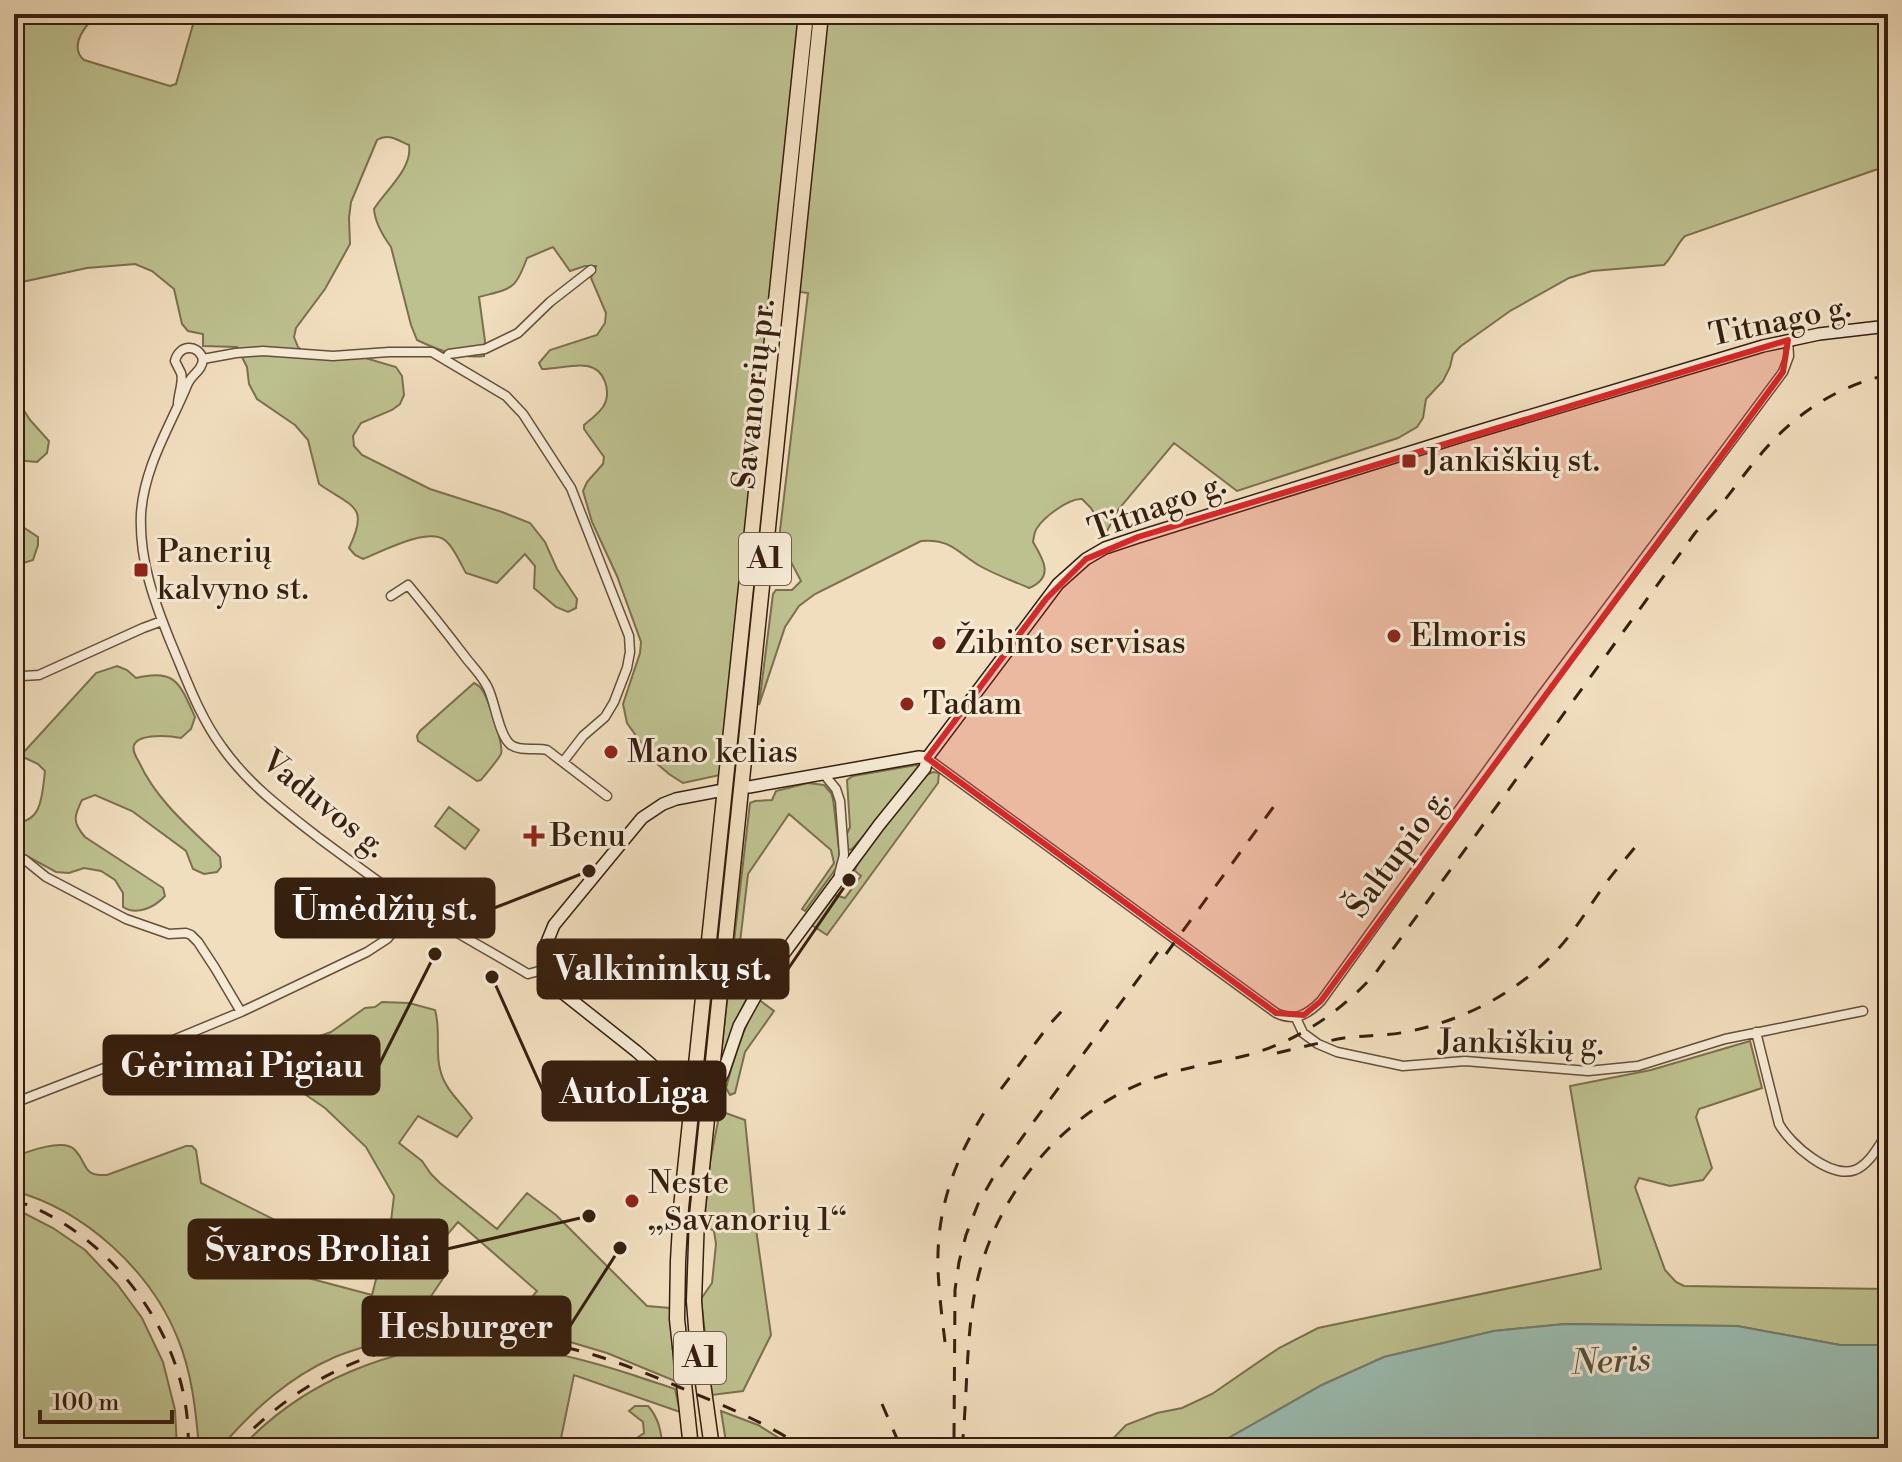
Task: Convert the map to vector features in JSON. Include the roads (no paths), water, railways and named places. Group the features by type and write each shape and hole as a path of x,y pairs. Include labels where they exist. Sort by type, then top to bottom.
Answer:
{"highway":[{"name":"Savanorių pr.","path":"691,1448 677,1319 681,1208 806,14"},
{"name":"Savanorių pr.","path":"712,1448 694,1301 697,1216 821,14"}],"street":[{"name":"Vaduvos g.","path":"445,359 449,354 485,349 518,333 550,302 591,270"},
{"name":"Titnago g.","path":"709,1104 739,1026 765,979 925,768 927,758 1058,584 1086,559 1105,548 1462,436 1788,340 1888,326"},
{"name":"Šaltupio g.","path":"1296,1018 1311,1012 1321,1001 1545,691 1783,372 1789,356 1788,340"},
{"name":"Vaduvos g.","path":"178,404 181,372 175,361 182,350 195,348 203,359 202,367 189,381 154,457 141,511 141,528 145,567 162,621 200,711 221,746 272,802 414,906 528,974 546,969"},
{"name":"Vaduvos g.","path":"203,359 263,351 333,356 432,352 506,396 517,406 571,488 629,636 627,668 614,702 605,717 583,736 563,762"},
{"path":"181,372 194,374"},
{"path":"391,596 408,585 441,625 487,686 502,731 512,746 547,750 607,796"},
{"path":"14,673 39,675 162,621"},
{"path":"749,787 927,758 1276,1013 1296,1018"},
{"path":"823,773 834,786 840,801 844,860 835,883"},
{"path":"694,1096 676,1086 564,994 546,969 545,947 554,925 642,818 676,799 718,791"},
{"path":"14,855 46,877 126,919 169,934 191,935 241,1012"},
{"path":"14,1103 241,1012 381,944 414,906"},
{"name":"Jankiškių g.","path":"1296,1018 1303,1033 1318,1044 1337,1052 1403,1066 1465,1061 1562,1069 1611,1069 1638,1066 1725,1039 1863,1011"},
{"path":"1756,1032 1779,1124 1785,1135 1805,1153 1826,1166 1851,1171 1864,1164 1888,1132"}],"water":[{"name":"Neris","path":"1565,1324 1737,1326 1840,1345 1888,1345 1888,1448 1697,1448 1644,1442 1592,1448 1211,1448 1322,1385 1384,1357 1494,1331"}],"railway":[{"path":"962,1448 971,1321 982,1263 997,1225 1016,1190 1041,1157 1070,1128 1102,1104 1138,1085 1177,1071 1248,1055 1284,1042 1317,1024 1361,989 1695,533 1761,454 1779,434 1822,401 1854,385 1888,375"},
{"path":"1166,954 1277,802"},
{"path":"1277,1053 1344,1038 1394,1034 1432,1026 1472,1011 1510,990 1559,948 1641,840"},
{"path":"954,1437 955,1290 966,1235 978,1204 994,1176 1166,941"},
{"path":"1001,1089 1070,1002"},
{"path":"945,1342 938,1269 945,1202 968,1141 991,1102"},
{"path":"14,1200 50,1216 84,1238 114,1265 140,1297 162,1332 177,1370 186,1409 188,1448"},
{"path":"234,1448 265,1418 333,1372 371,1356 410,1345 492,1337 553,1344 626,1366 743,1414 804,1448"},
{"path":"882,1404 901,1448"}],"place":[{"name":"Jankiškių st.","path":"1409,461"},
{"name":"Panerių kalvyno st.","path":"141,570"},
{"name":"Elmoris","path":"1394,636"},
{"name":"Žibinto servisas","path":"939,643"},
{"name":"Tadam","path":"907,704"},
{"name":"Mano kelias","path":"611,752"},
{"name":"Benu","path":"534,836"},
{"name":"Ūmėdžių st.","path":"589,871"},
{"name":"Valkininkų st.","path":"849,880"},
{"name":"Gėrimai Pigiau","path":"435,954"},
{"name":"AutoLiga","path":"492,977"},
{"name":"Neste „Savanorių 1“","path":"632,1201"},
{"name":"Švaros Broliai","path":"589,1216"},
{"name":"Hesburger","path":"620,1248"}]}
